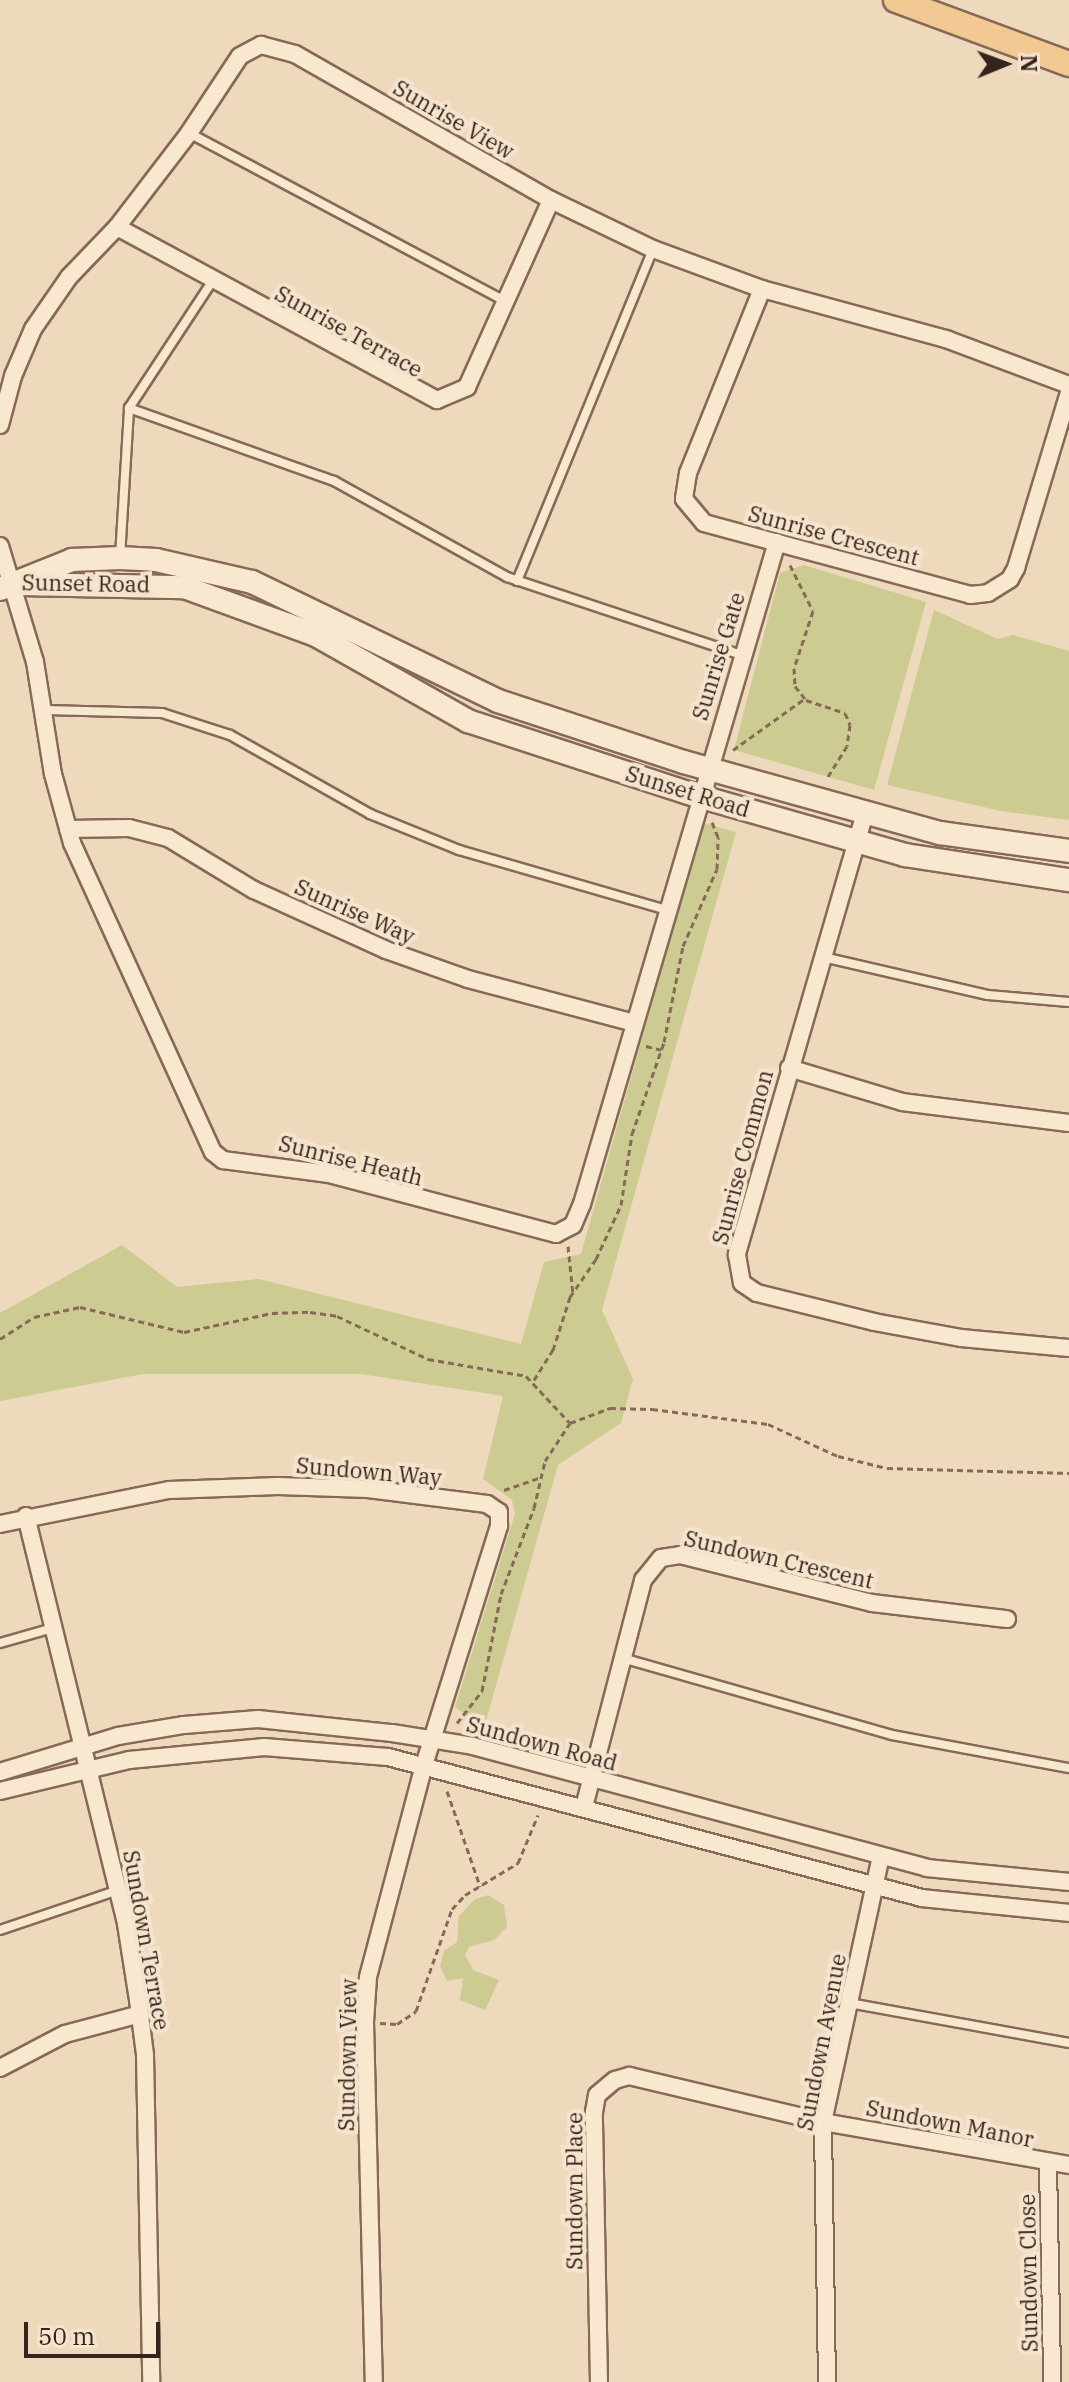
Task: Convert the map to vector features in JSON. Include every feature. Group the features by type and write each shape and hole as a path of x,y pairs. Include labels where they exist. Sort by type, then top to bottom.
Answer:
{"main road":[{"path":"896,0 1069,64"}],"street":[{"name":"Sunrise View","path":"0,425 13,376 33,329 69,277 117,227 189,133 240,56 272,45 551,200 653,249 762,289 946,339 1069,385"},
{"name":"Sunrise Terrace","path":"117,227 437,400 467,387 551,200"},
{"name":"Sunrise Crescent","path":"762,289 688,473 684,499 704,523 970,595 1001,586 1016,568 1069,393"},
{"name":"Sunrise Gate","path":"702,782 777,542"},
{"path":"0,546 6,587"},
{"name":"Sunset Road","path":"6,587 72,560 120,558 156,560 252,582 498,701 856,841 959,866 1069,880"},
{"name":"Sunset Road","path":"6,587 139,582 184,587 236,602 316,635 468,721 702,782 865,813 940,833 1069,851"},
{"name":"Sunrise Heath","path":"6,587 45,710 68,829 89,886 213,1152 223,1160 329,1174 542,1233 566,1231"},
{"path":"566,1231 582,1204 702,782"},
{"name":"Sunrise Common","path":"865,813 821,956 737,1255 742,1283 757,1293 874,1322 961,1338 1069,1348"},
{"name":"Sunrise Way","path":"68,829 129,828 168,838 254,890 386,950 468,979 634,1023"},
{"path":"789,1068 902,1102 1069,1123"},
{"name":"Sundown Way","path":"0,1524 26,1516 169,1490 278,1486 368,1489 492,1506 499,1512 499,1526 432,1737"},
{"name":"Sundown Terrace","path":"26,1516 118,1890 140,2014 145,2055 151,2382"},
{"name":"Sundown Crescent","path":"584,1807 643,1580 661,1558 680,1555 856,1600 1007,1619"},
{"name":"Sundown Road","path":"0,1772 82,1745 184,1725 258,1719 432,1737 927,1868 1069,1882"},
{"name":"Sundown View","path":"374,2382 365,2009 374,1948 432,1737"},
{"path":"0,1791 129,1760 264,1747 388,1757 922,1898 1069,1913"},
{"name":"Sundown Avenue","path":"827,2382 823,2122 881,1857"},
{"path":"0,2068 65,2034 140,2014"},
{"name":"Sundown Place","path":"599,2382 594,2112 603,2085 629,2076 823,2122"},
{"name":"Sundown Manor","path":"823,2122 1048,2164 1069,2165"},
{"name":"Sundown Close","path":"1048,2164 1052,2382"}],"lane":[{"path":"189,133 505,301"},
{"path":"517,581 653,249"},
{"path":"120,558 129,408 213,280"},
{"path":"129,408 334,481 517,581 742,655"},
{"path":"45,710 162,713 230,735 370,814 459,850 667,910"},
{"path":"821,956 988,995 1069,1002"},
{"path":"0,1643 54,1628"},
{"path":"622,1658 892,1735 1069,1768"},
{"path":"0,1930 118,1890"},
{"path":"849,2003 1069,2043"}],"path":[{"path":"788,561 813,611 794,668 795,686 804,699 845,713 850,725 847,746 827,778"},
{"path":"729,751 740,749 804,699"},
{"path":"534,1380 553,1350 573,1294 596,1259 621,1205 632,1134 662,1050 683,946 717,869 718,837 711,819"},
{"path":"643,1045 662,1050"},
{"path":"566,1231 573,1294"},
{"path":"0,1339 34,1317 80,1307 184,1332 272,1313 310,1312 337,1316 428,1359 534,1380 570,1423"},
{"path":"457,1723 482,1691 501,1594 534,1508 539,1478 554,1443 570,1423 610,1408 652,1409 768,1424 838,1456 887,1468 1069,1473"},
{"path":"504,1490 539,1478"},
{"path":"445,1784 480,1886"},
{"path":"380,2023 397,2024 416,2011 452,1909 480,1886 518,1863 538,1815"}],"shaded area":[{"path":"804,565 926,602 874,790 734,750 780,573"},
{"path":"934,610 998,639 1013,635 1069,651 1069,820 1001,811 887,785"},
{"path":"703,823 736,832 602,1310 633,1379 621,1423 558,1465 484,1728 455,1707 515,1514 512,1500 483,1479 503,1396 361,1374 143,1374 0,1401 0,1313 122,1245 177,1287 259,1279 521,1344 544,1262 581,1254"},
{"path":"488,1895 504,1905 507,1927 494,1940 469,1947 465,1955 473,1970 499,1980 485,2010 460,2000 463,1978 447,1981 440,1966 444,1951 457,1942 459,1916 474,1900"}]}
